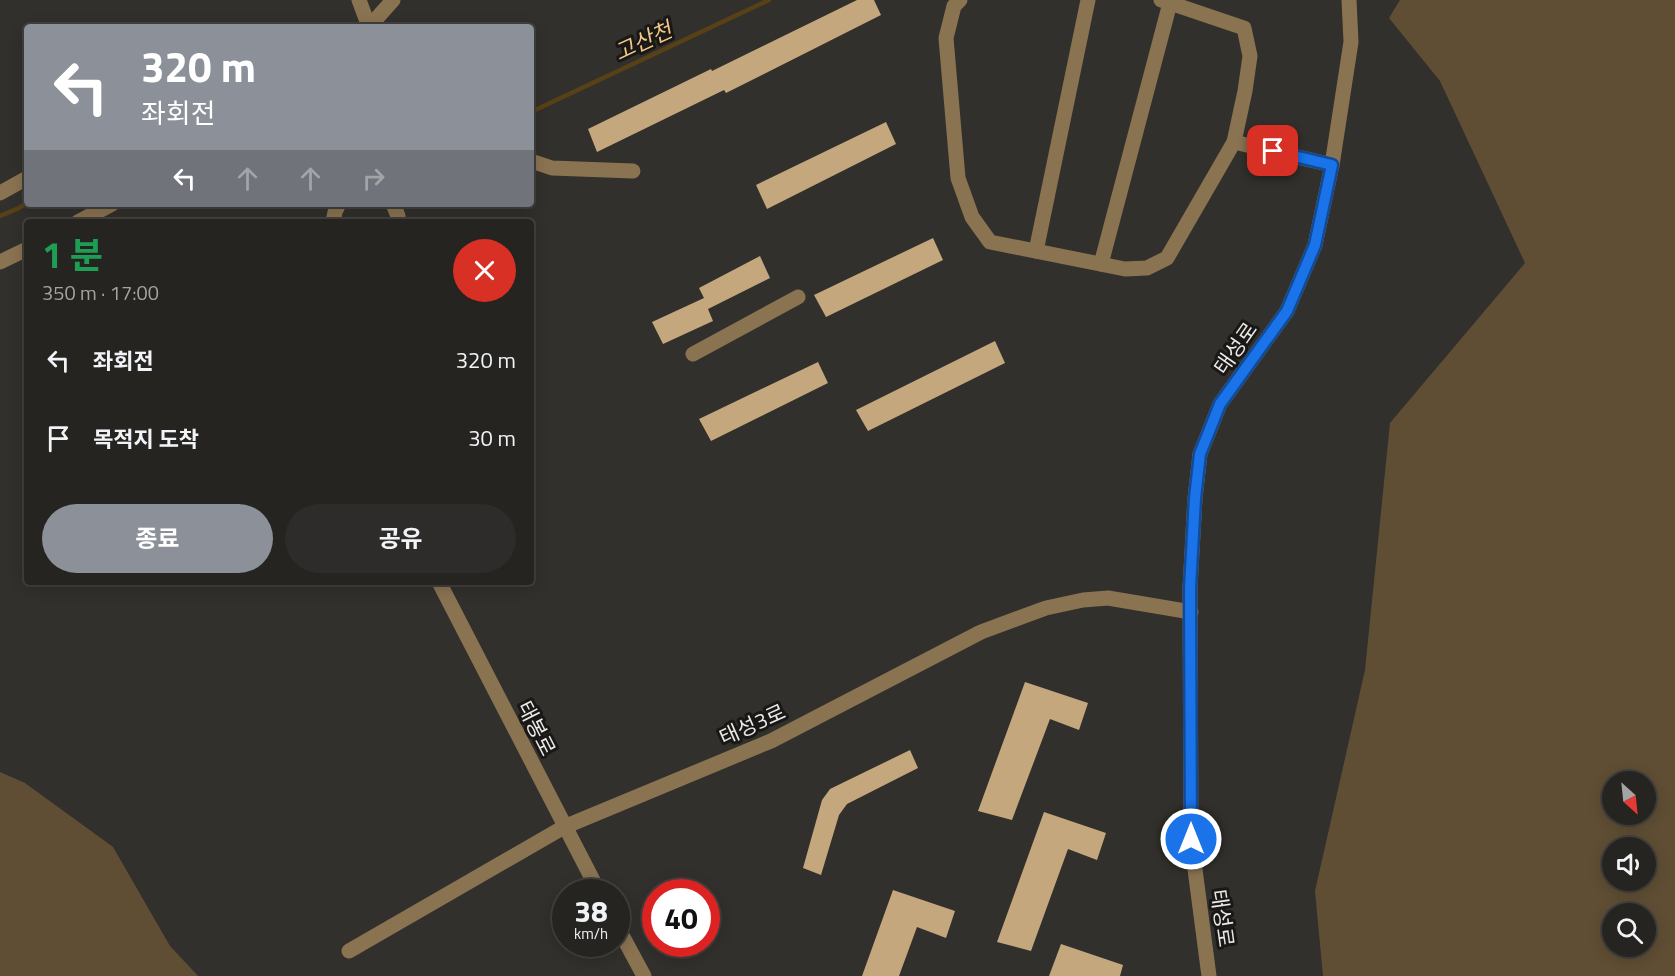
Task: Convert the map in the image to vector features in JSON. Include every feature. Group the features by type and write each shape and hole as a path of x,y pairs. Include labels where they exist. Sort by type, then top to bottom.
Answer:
{"street":[{"path":"359,0 368,24"},
{"path":"372,24 393,0"},
{"path":"960,0 954,6 946,38 958,178 972,217 990,242 1125,269 1147,268 1167,258 1234,142 1250,56 1245,28 1166,2 1101,264"},
{"path":"1036,251 1088,0"},
{"name":"태성로","path":"1209,976 1191,839 1192,549 1200,454 1220,404 1287,311 1315,245 1332,165 1351,42 1349,0"},
{"path":"1234,142 1332,165"},
{"path":"534,162 552,168 633,171"},
{"path":"0,193 24,180"},
{"path":"84,219 106,207"},
{"path":"0,262 24,250"},
{"path":"693,354 798,297"},
{"name":"태봉로","path":"441,585 592,879"},
{"name":"태성3로","path":"349,951 564,827 771,741 981,632 1046,608 1083,600 1108,598 1191,612"},
{"path":"630,950 644,976"}],"shaded area":[{"path":"1400,0 1675,0 1675,976 1323,976 1315,891 1365,670 1390,423 1525,263 1440,81 1389,18"},
{"path":"0,772 25,783 113,847 170,946 198,976 0,976"}],"building":[{"path":"857,0 874,0 881,15 726,93 724,90 597,152 588,129"},
{"path":"886,122 896,144 767,209 756,185"},
{"path":"933,238 943,260 826,317 814,295"},
{"path":"760,256 770,278 708,309 713,321 663,344 652,322 704,298 699,288"},
{"path":"995,341 1005,363 868,431 856,410"},
{"path":"818,362 828,383 711,441 699,419"},
{"path":"1025,682 1088,703 1079,730 1050,719 1012,820 978,811"},
{"path":"910,750 918,768 847,804 839,815 821,875 803,868 822,800 830,789"},
{"path":"1044,812 1106,833 1097,860 1068,849 1031,951 997,942"},
{"path":"893,890 955,911 946,938 917,927 899,976 862,976"},
{"path":"1061,944 1123,965 1120,976 1049,976"}],"waterway":[{"name":"고산천","path":"534,111 769,0"},
{"name":"고산천","path":"0,216 24,205"}],"route":[{"path":"1191,839 1190,588 1200,454 1220,404 1287,311 1315,245 1332,165 1273,151"}]}
